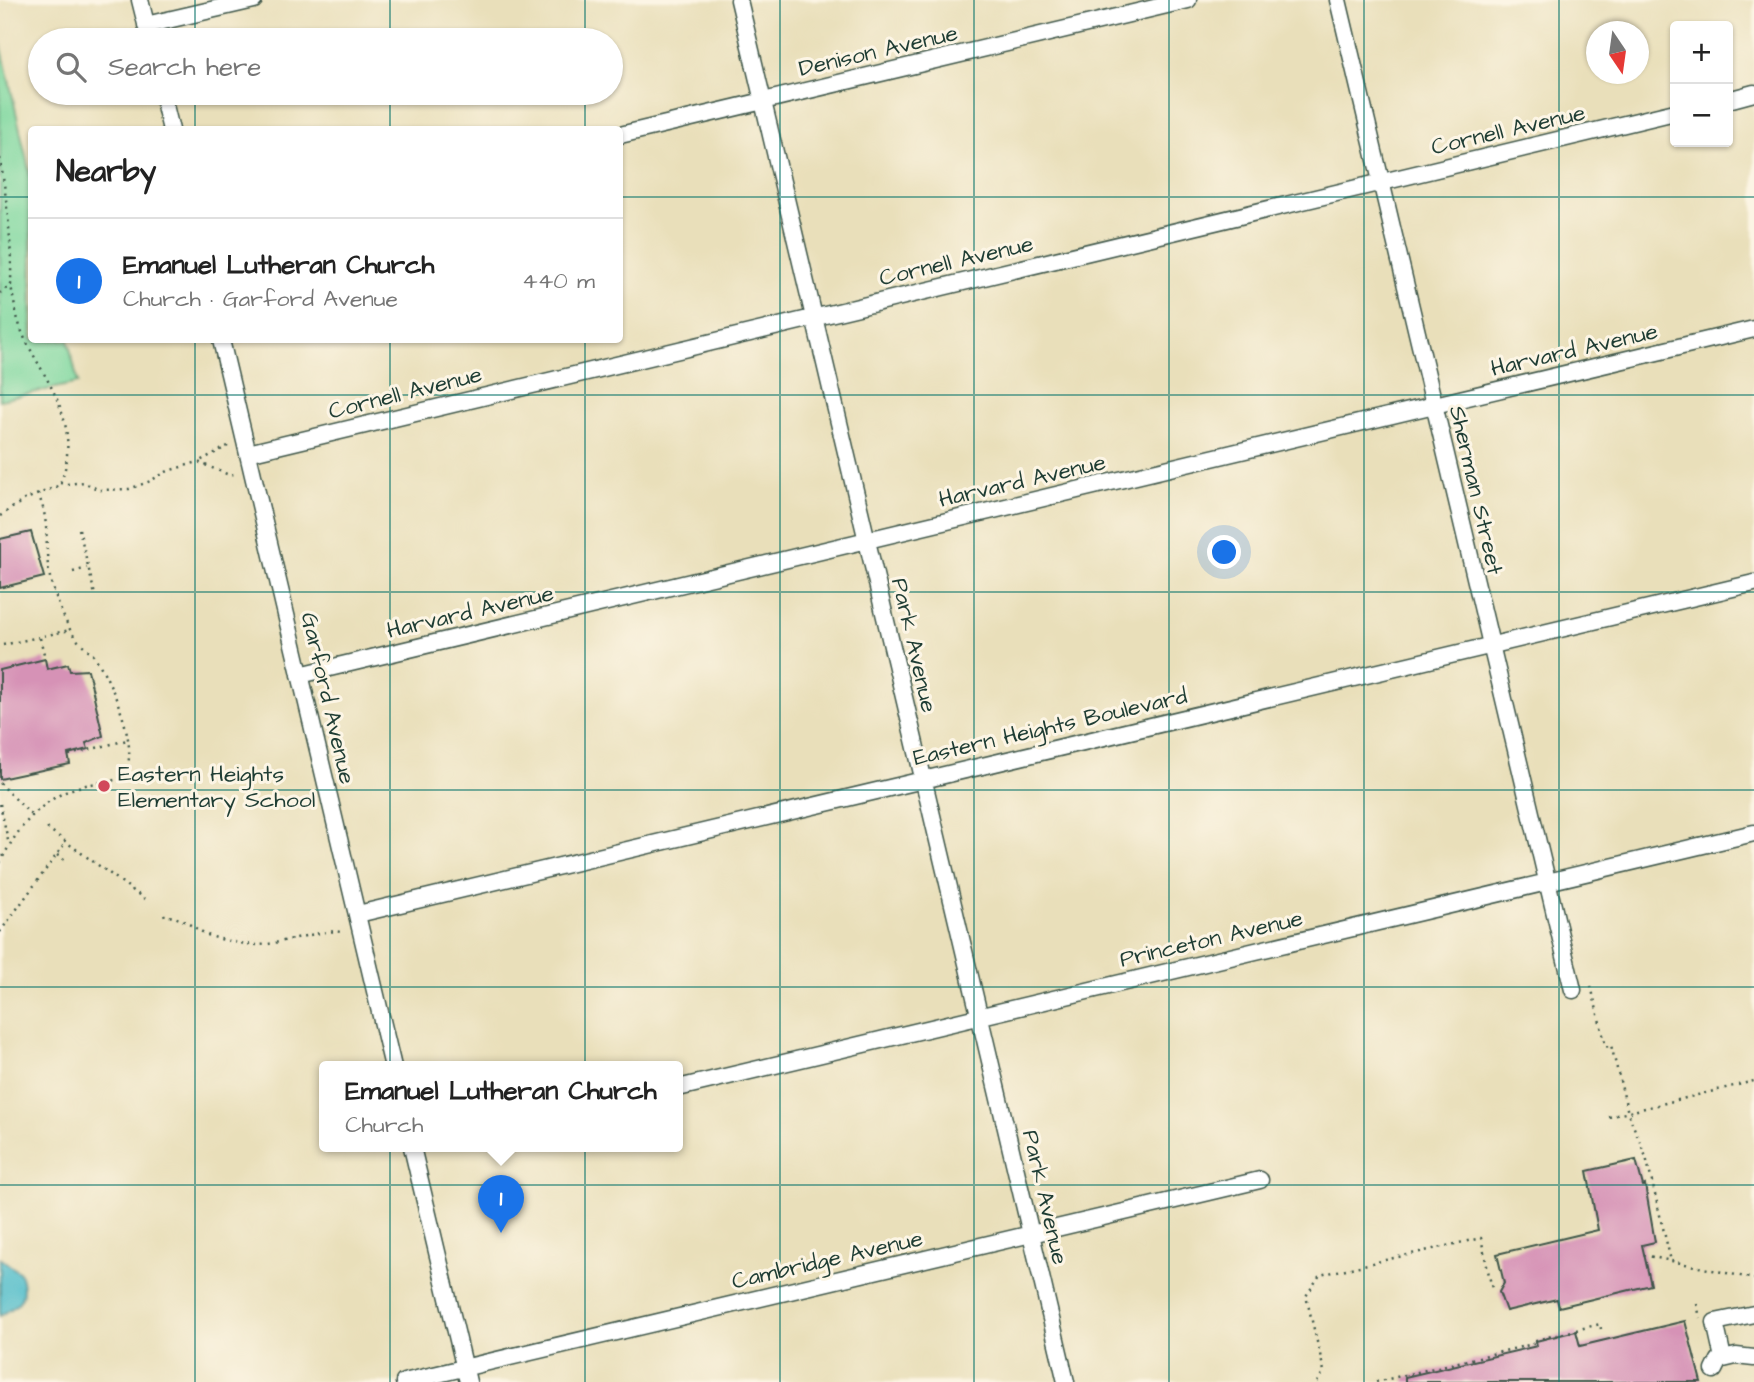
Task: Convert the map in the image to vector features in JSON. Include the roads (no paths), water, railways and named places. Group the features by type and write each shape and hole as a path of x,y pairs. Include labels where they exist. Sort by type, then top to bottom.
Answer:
{"street":[{"path":"140,0 147,28"},
{"path":"164,28 254,0"},
{"name":"Park Avenue","path":"739,0 1066,1382"},
{"name":"Denison Avenue","path":"623,134 1188,0"},
{"name":"Sherman Street","path":"1338,0 1573,990"},
{"path":"1733,99 1754,93"},
{"path":"165,105 170,126"},
{"name":"Cornell Avenue","path":"248,453 1670,113"},
{"name":"Harvard Avenue","path":"300,675 1754,330"},
{"name":"Garford Avenue","path":"222,343 392,1061"},
{"name":"Eastern Heights Boulevard","path":"358,914 1754,583"},
{"name":"Princeton Avenue","path":"683,1087 1754,833"},
{"path":"414,1152 467,1375"},
{"name":"Cambridge Avenue","path":"404,1382 467,1375 1031,1233 1260,1180"},
{"path":"1754,1314 1715,1322 1718,1364 1736,1356 1754,1358"}],"water":[{"path":"0,1258 20,1273 23,1294 18,1303 0,1316"}],"place":[{"name":"Eastern Heights Elementary School","path":"104,786"},
{"name":"Emanuel Lutheran Church","path":"501,1233"}]}
